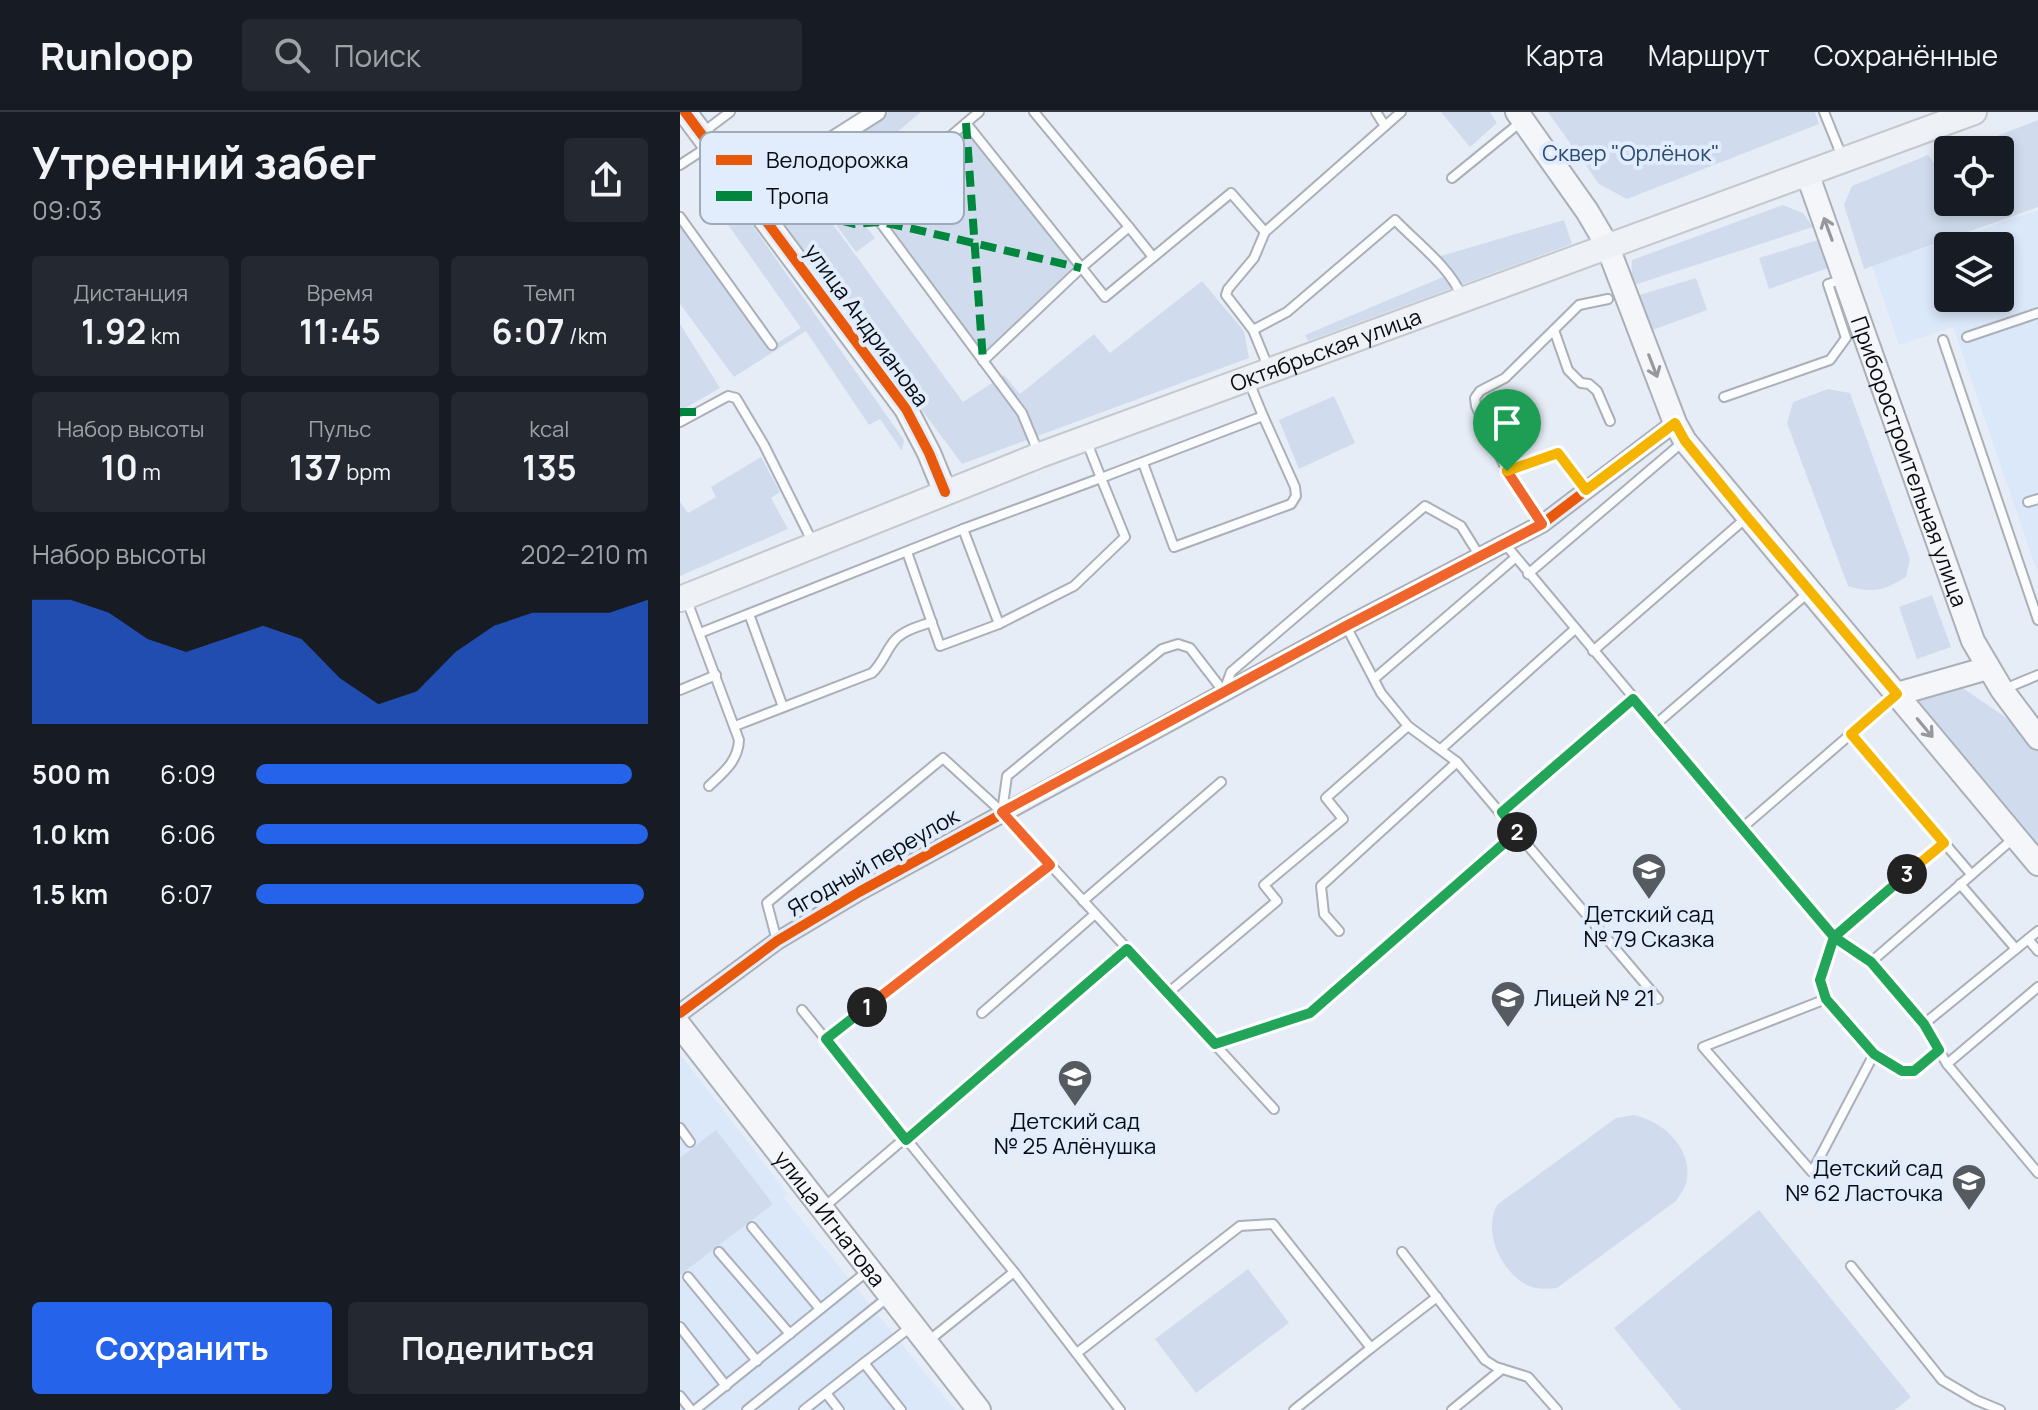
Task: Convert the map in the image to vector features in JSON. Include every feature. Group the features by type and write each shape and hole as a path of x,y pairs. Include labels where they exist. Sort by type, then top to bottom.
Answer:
{"main road":[{"name":"улица Андрианова","path":"685,112 700,132"},
{"name":"Октябрьская улица","path":"683,598 1085,438 1974,112"},
{"path":"1520,116 1587,211 1607,245 1680,432 1747,517 2038,864"},
{"name":"Приборостроительная улица","path":"1807,173 1973,641 2002,690 2038,738"},
{"name":"улица Андрианова","path":"768,224 906,409 945,492"},
{"path":"1897,694 1988,668"},
{"name":"улица Игнатова","path":"680,1026 979,1410"}],"street":[{"path":"845,132 877,112"},
{"name":"Ягодный переулок","path":"680,1013 777,941 1002,812 1542,524 1586,490 1680,432"}],"lane":[{"path":"711,132 730,112"},
{"path":"955,132 979,112"},
{"path":"1034,112 1153,257"},
{"path":"1376,112 1385,126"},
{"path":"1143,463 1174,547 1291,504 1296,496 1295,487 1263,416 1253,330 1226,295 1254,258 1265,232 1401,112"},
{"path":"1824,112 1843,160"},
{"path":"1452,178 1520,116"},
{"path":"966,123 1105,297 1231,193 1265,232"},
{"path":"680,165 700,144"},
{"path":"681,220 772,345"},
{"path":"1253,330 1287,312 1395,220 1448,273 1457,284 1462,298"},
{"path":"881,224 1022,413 1040,455"},
{"path":"983,361 1129,227"},
{"path":"1724,397 1830,360 1846,338 1828,284 1845,278"},
{"path":"1542,524 1507,471 1475,398 1480,391 1505,378 1579,305 1608,299"},
{"path":"1967,337 2038,313"},
{"path":"1554,330 1568,370 1581,383 1589,384 1597,391 1610,421"},
{"path":"1943,340 2038,620"},
{"path":"680,422 728,396 736,398 764,445 814,545"},
{"path":"700,633 963,529 1263,416"},
{"path":"1528,574 1680,432"},
{"path":"907,552 940,646 999,624 1074,586 1125,537 1085,438"},
{"path":"1507,471 1558,453 1586,490"},
{"path":"2028,502 2038,499"},
{"path":"1224,692 1231,672 1425,506 1461,526 1479,555"},
{"path":"1593,651 1747,517"},
{"path":"963,529 999,624"},
{"path":"1504,543 1834,937 1871,962 1924,1024 1947,1064 2036,1167"},
{"path":"1374,679 1515,558"},
{"path":"1655,725 1810,592"},
{"path":"683,598 700,633 735,726 738,751 732,764 709,786"},
{"path":"749,614 783,707"},
{"path":"735,726 872,673 882,663 895,640 905,632 932,622"},
{"path":"1346,626 1381,693 1408,726 1457,762 1658,999"},
{"path":"1441,749 1575,629"},
{"path":"1002,812 1007,776 1162,649 1178,644 1190,648 1224,692"},
{"path":"680,690 716,675"},
{"path":"2002,690 2038,675"},
{"path":"1742,828 1897,694"},
{"path":"1502,812 1633,699"},
{"path":"1168,993 1277,901 1264,885 1343,819 1326,798 1408,726"},
{"path":"1851,734 1971,874"},
{"path":"777,941 767,903 943,758 1002,812 1274,1109"},
{"path":"1339,931 1324,914 1321,886 1457,762"},
{"path":"1083,901 1221,782"},
{"path":"1215,1044 1310,1013 1518,831"},
{"path":"1871,962 2015,836"},
{"path":"1939,1050 1914,1071 1902,1071 1874,1054 1826,999 1820,980 1834,937 1944,843"},
{"path":"826,1039 1050,865"},
{"path":"1960,884 2016,949"},
{"path":"982,1013 1095,914"},
{"path":"1924,1024 2038,931"},
{"path":"2028,939 2038,951"},
{"path":"823,1209 1127,949"},
{"path":"1947,1064 2038,987"},
{"path":"1826,999 1703,1047 1812,1172 1874,1054"},
{"path":"802,1010 1014,1272 1120,1410"},
{"path":"680,1128 690,1142"},
{"path":"1077,1353 1240,1226 1273,1224 1371,1348"},
{"path":"752,1227 820,1309"},
{"path":"719,1252 790,1334"},
{"path":"1402,1252 1485,1360 1528,1377 1557,1410"},
{"path":"1851,1266 1942,1380 2000,1410"},
{"path":"680,1396 693,1410 869,1269"},
{"path":"804,1410 864,1363 920,1334 1014,1272"},
{"path":"688,1277 757,1361"},
{"path":"747,1410 890,1296"},
{"path":"1294,1410 1437,1297"},
{"path":"680,1327 726,1386"},
{"path":"864,1363 901,1410"},
{"path":"1452,1410 1502,1369"},
{"path":"826,1393 839,1410"}],"shaded area":[{"path":"2038,210 2038,574 1953,327 1899,345 1872,266 1934,245 1934,312 2014,312 2014,232 1973,232"},
{"path":"680,1054 787,1193 784,1198 955,1410 680,1410"}],"green space":[{"path":"889,112 921,112 897,132 856,132"},
{"path":"1441,112 1490,112 1497,123 1470,147"},
{"name":"Сквер \"Орлёнок\"","path":"1548,112 1815,112 1819,124 1627,199 1599,184"},
{"path":"2038,120 2038,207 2014,216 2014,136 1997,136"},
{"path":"967,126 1079,267 983,358 890,232 899,224 964,224 964,132 960,132"},
{"path":"1928,155 1934,163 1934,216 2013,216 1968,232 1934,232 1934,244 1864,269 1844,205 1852,186"},
{"path":"1783,205 1803,213 1813,227 1631,286 1632,260"},
{"path":"1564,220 1572,244 1308,341 1305,335 1450,274 1434,258"},
{"path":"680,224 771,347 801,328 727,224 751,224 904,440 902,451 880,419 869,425 806,331 734,377 680,304"},
{"path":"783,224 833,224 963,402 1004,375 1020,394 1094,334 1110,353 1202,281 1244,331 1249,358 962,464"},
{"path":"835,224 864,224 875,238 856,252"},
{"path":"1818,240 1828,268 1769,289 1759,258"},
{"path":"1696,278 1707,310 1650,331 1636,296"},
{"path":"680,324 720,388 680,411"},
{"path":"1828,389 1850,393 1910,559 1906,577 1885,588 1864,590 1848,586 1787,423 1793,402"},
{"path":"1334,396 1355,443 1299,469 1279,420"},
{"path":"761,457 780,492 771,498 788,529 680,576 680,502 688,513 716,497 711,487"},
{"path":"1932,595 1951,647 1917,659 1899,607"},
{"path":"1960,686 2018,726 2038,750 2038,851 1918,708 1920,697"},
{"path":"1633,1115 1665,1130 1681,1149 1688,1171 1686,1184 1676,1201 1557,1288 1537,1288 1525,1284 1508,1269 1496,1249 1492,1227 1497,1205 1616,1118"},
{"path":"716,1130 773,1204 680,1275 680,1158"},
{"path":"1759,1210 1911,1397 1895,1410 1681,1410 1614,1328"},
{"path":"1248,1269 1289,1323 1196,1393 1155,1339"}],"marked path":[{"path":"966,123 983,361"},
{"path":"890,224 1081,268"},
{"path":"680,412 697,412"}],"cycle path":[{"path":"685,112 700,132"},
{"path":"768,224 906,409 945,492"},
{"path":"680,1013 777,941 859,892 1346,626 1542,524 1675,423"}],"place":[{"name":"Детский сад № 79 Сказка","path":"1649,901"},
{"name":"Лицей № 21","path":"1508,1029"},
{"name":"Детский сад № 25 Алёнушка","path":"1075,1108"},
{"name":"Детский сад № 62 Ласточка","path":"1969,1212"}],"route":[{"path":"1507,471 1542,524 1002,812 1050,865 826,1039 906,1140 1127,949 1215,1044 1310,1013 1518,831 1502,812 1633,699 1834,937 1820,980 1826,999 1874,1054 1902,1071 1914,1071 1939,1050 1924,1024 1871,962 1834,937 1944,843 1851,734 1897,694 1747,517 1685,441 1675,423 1586,490 1558,453 1507,471"}]}
